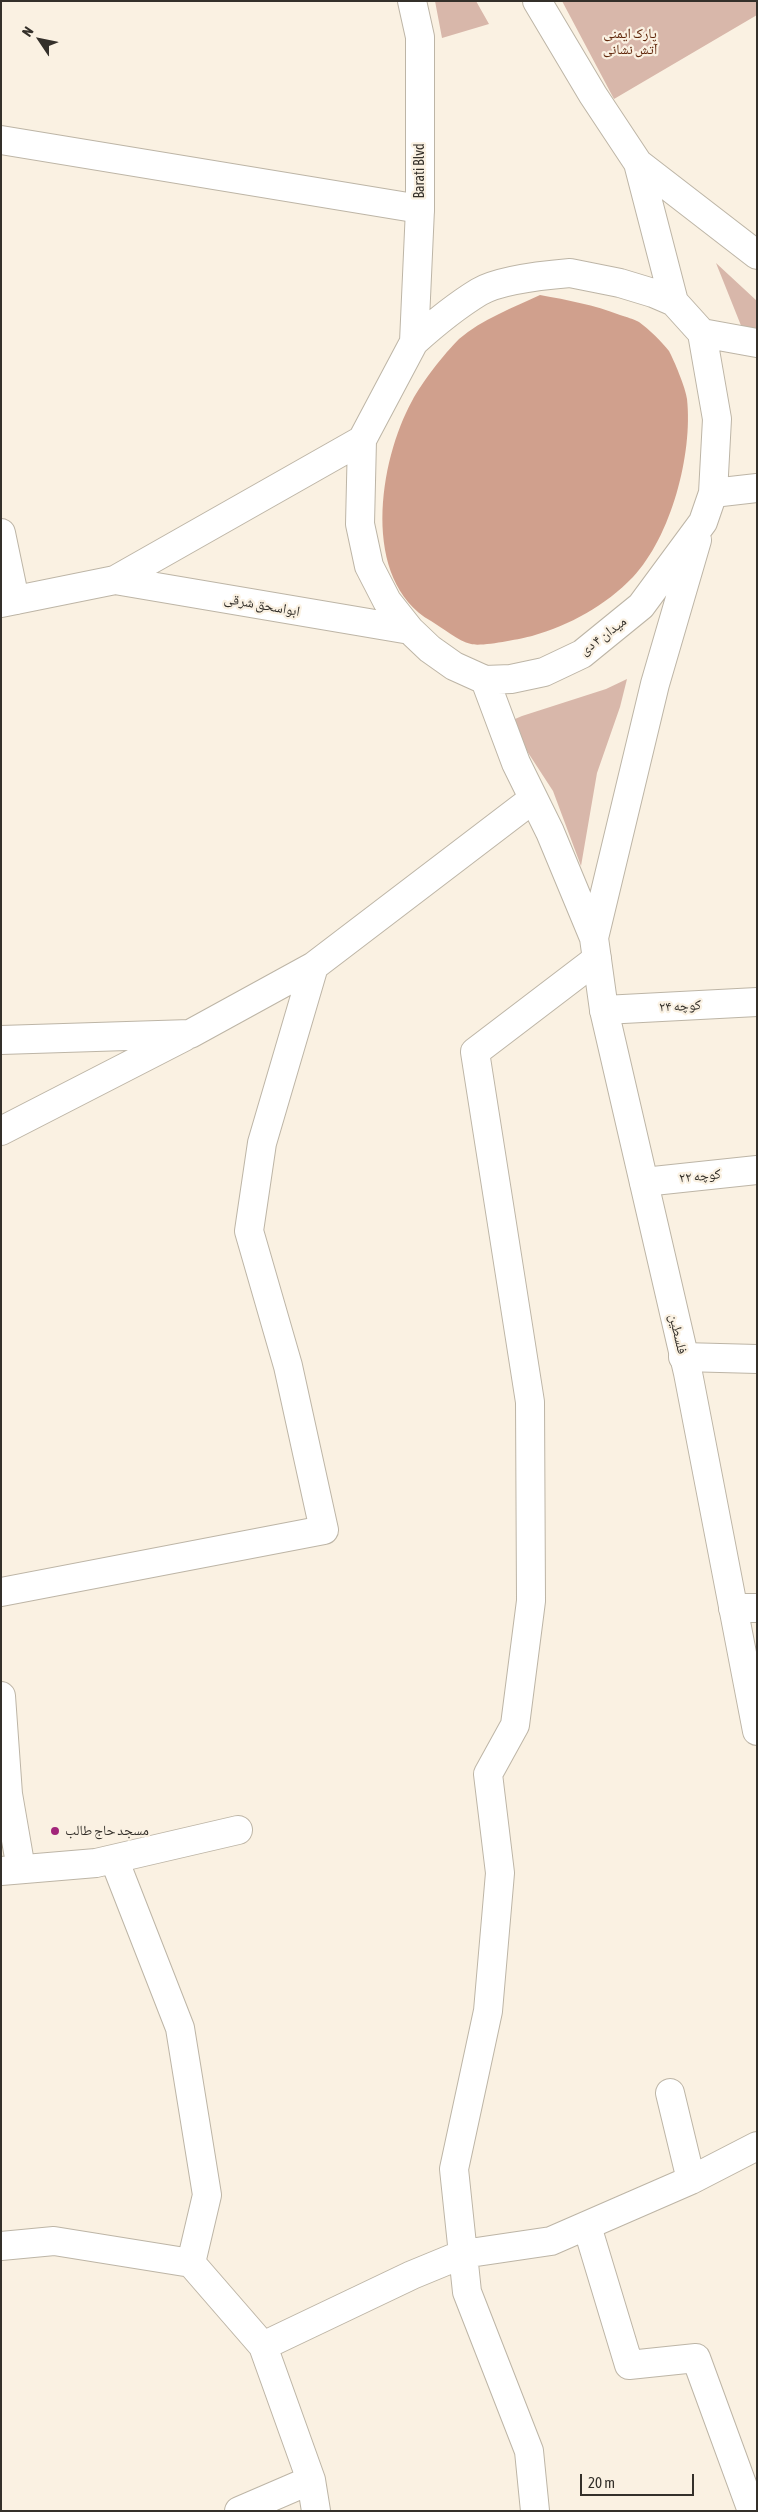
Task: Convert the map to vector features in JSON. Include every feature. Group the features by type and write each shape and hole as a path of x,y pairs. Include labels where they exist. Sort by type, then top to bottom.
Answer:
{"street":[{"name":"Barati Blvd","path":"412,1 420,37 420,209 414,342"},
{"path":"537,1 593,95 638,163 757,255"},
{"path":"1,140 420,209"},
{"path":"638,163 674,302"},
{"name":"میدان ۴ دی","path":"570,274 620,283 674,302 702,333 717,419 713,493 703,522 641,606 582,654 544,672 511,678 485,680 454,666 430,649 410,630 387,601 369,566 360,524 362,440 414,342 480,291 538,275 570,274"},
{"path":"702,333 757,344"},
{"name":"ابواسحق شرقی","path":"8,602 115,580 362,440"},
{"path":"713,493 757,488"},
{"path":"535,2511 529,2451 467,2292 454,2169 488,2011 500,1873 488,1774 515,1725 532,1601 530,1402 475,1052 596,948 656,684 703,522"},
{"path":"1,533 8,602"},
{"name":"ابواسحق شرقی","path":"115,580 410,630"},
{"path":"485,680 516,763 550,832 596,948"},
{"path":"1,1131 190,1034 314,966 533,800"},
{"name":"فلسطین","path":"596,948 604,1010 683,1357 745,1608 757,1731"},
{"path":"1,1592 324,1530 288,1366 249,1231 262,1143 314,966"},
{"name":"کوچه ۲۴","path":"604,1010 757,1002"},
{"path":"1,1040 190,1034"},
{"name":"کوچه ۲۲","path":"644,1182 757,1170"},
{"path":"683,1357 757,1359"},
{"path":"1,1696 11,1870 96,1863 238,1830"},
{"path":"114,1859 180,2028 207,2195 191,2263"},
{"path":"670,2093 691,2180"},
{"path":"263,2346 412,2275 463,2254 552,2241 691,2180 757,2146"},
{"path":"587,2226 629,2365 696,2358 752,2511"},
{"path":"1,2246 54,2241 191,2263 263,2346 311,2480 316,2511"},
{"path":"239,2511 311,2480"}],"green space":[{"path":"435,1 476,1 489,24 442,38"},
{"name":"پارک ایمنی آتش نشانی","path":"562,1 757,1 757,15 614,99"},
{"path":"716,263 757,301 757,331 742,328"},
{"path":"627,679 620,707 597,773 581,866 553,791 512,728 515,719 522,716 606,689"}],"shaded area":[{"path":"540,295 610,311 635,320 647,328 666,347 677,368 687,399 688,421 683,469 668,518 658,540 633,577 611,597 573,620 532,636 476,645 456,637 431,621 408,602 393,578 385,549 382,518 385,486 391,455 400,426 416,393 440,360 468,332 498,314"}],"place":[{"name":"مسجد حاج طالب","path":"55,1831"}]}
